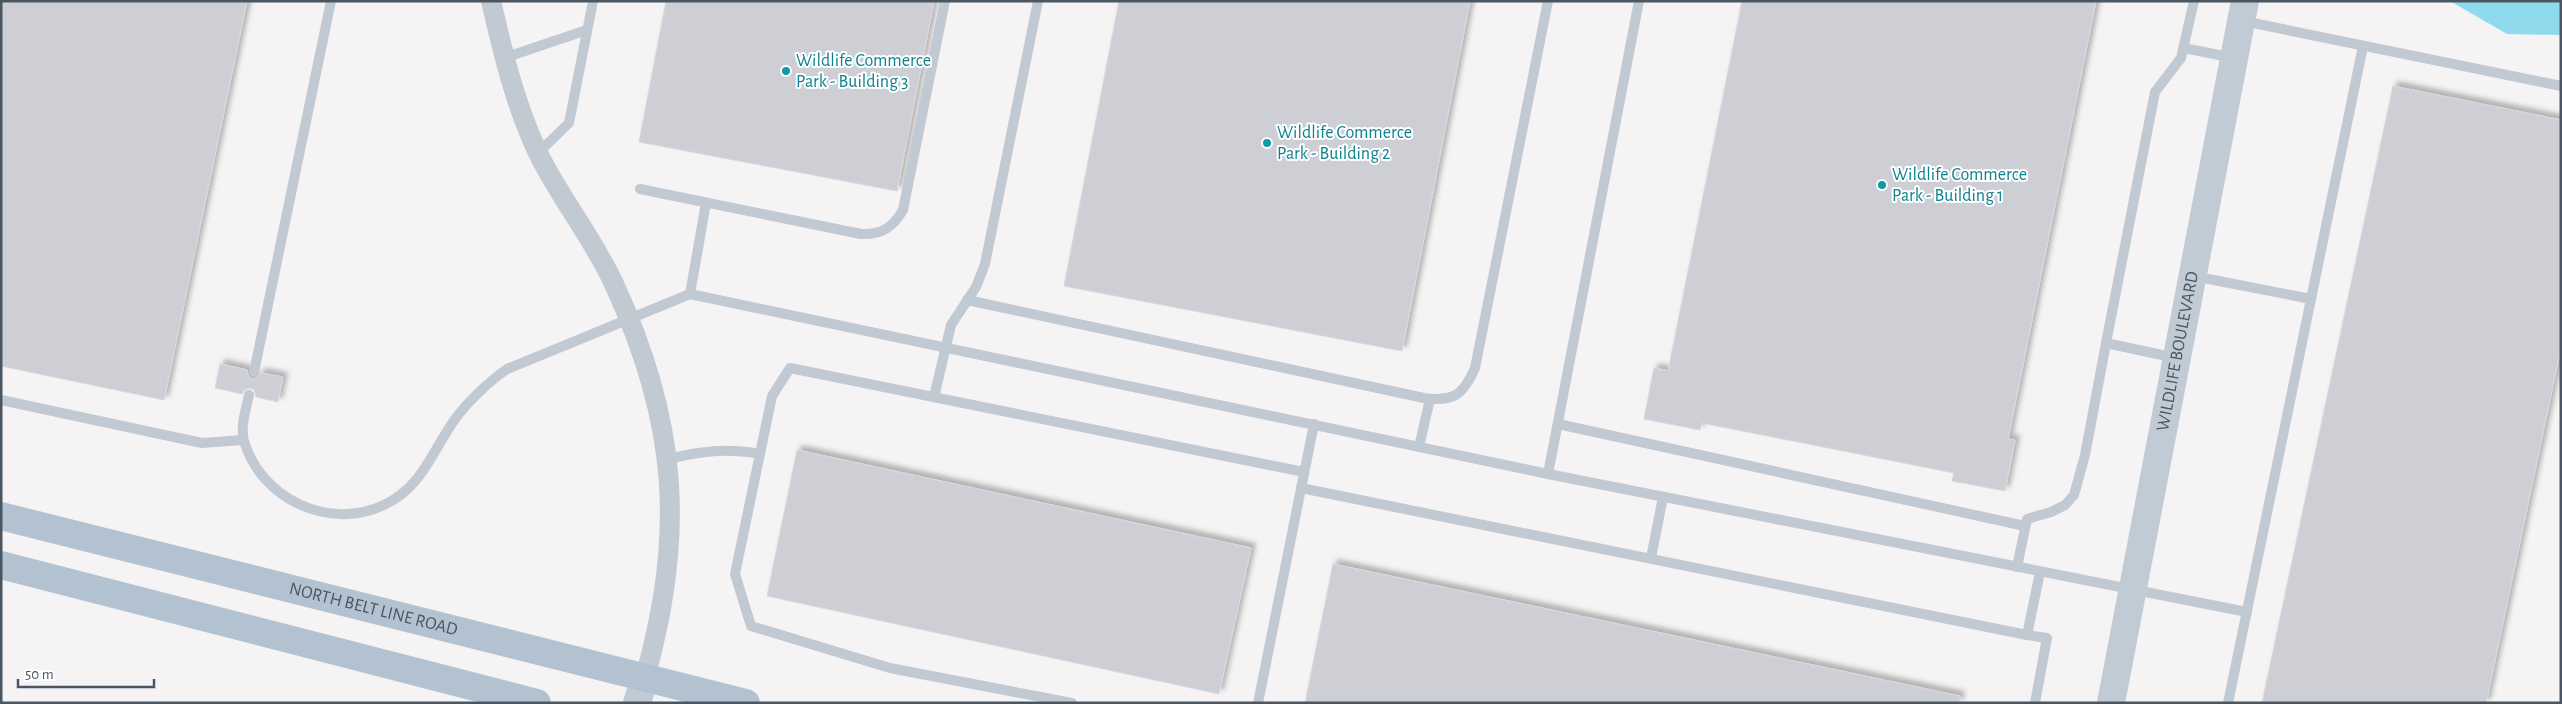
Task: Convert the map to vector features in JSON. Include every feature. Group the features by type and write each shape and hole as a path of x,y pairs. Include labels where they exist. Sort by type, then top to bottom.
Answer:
{"main road":[{"name":"NORTH BELT LINE ROAD","path":"1,516 746,703"},
{"path":"1,565 538,703"}],"street":[{"path":"491,1 514,95 538,153 613,282 649,370 661,417 668,459 670,496 669,556 657,632 637,703"},
{"name":"WILDLIFE BOULEVARD","path":"2111,703 2243,11"}],"lane":[{"path":"254,372 331,1"},
{"path":"538,153 569,123 593,1"},
{"path":"640,189 861,234 880,232 889,228 903,210 944,1"},
{"path":"934,397 951,324 976,287 984,264 1038,1"},
{"path":"967,300 1430,399 1442,400 1456,396 1467,386 1475,368 1548,1"},
{"path":"1548,474 1639,1"},
{"path":"2016,567 2027,518 2051,512 2065,505 2074,495 2085,455 2155,92 2177,64 2184,48 2194,1"},
{"path":"2243,11 2364,46 2561,86"},
{"path":"504,58 587,30"},
{"path":"2228,703 2364,46"},
{"path":"2184,48 2234,58"},
{"path":"690,294 706,203"},
{"path":"2192,276 2311,299"},
{"path":"249,396 243,440 262,475 273,487 294,503 308,509 331,514 369,511 384,505 411,488 452,423 496,377 524,362 690,294 946,346 1548,474 2246,612"},
{"path":"2106,344 2177,358"},
{"path":"1072,703 890,668 751,626 735,574 772,396 790,368 1304,472"},
{"path":"1419,447 1430,399"},
{"path":"1,400 202,442 243,440"},
{"path":"1258,703 1314,424"},
{"path":"1558,424 2025,526"},
{"path":"668,459 710,450 733,449 760,454"},
{"path":"1301,488 2047,638 2035,703"},
{"path":"1651,558 1663,497"},
{"path":"2028,634 2040,572"}],"water":[{"path":"2450,1 2561,1 2561,35 2507,34"}],"building":[{"path":"1,1 247,1 164,400 1,366"},
{"name":"Wildlife Commerce Park - Building 3","path":"666,1 934,1 897,191 639,142"},
{"name":"Wildlife Commerce Park - Building 2","path":"1119,1 1470,1 1402,351 1064,286"},
{"name":"Wildlife Commerce Park - Building 1","path":"1742,1 2096,1 2008,439 2015,440 2005,491 1952,481 1954,473 1702,423 1700,430 1644,419 1654,368 1668,371"},
{"path":"2393,86 2561,120 2561,347 2486,703 2262,703"},
{"path":"220,364 247,370 248,375 252,379 257,378 261,373 283,377 278,402 256,397 254,390 250,388 244,390 242,394 215,388"},
{"path":"797,450 1251,548 1219,694 767,596"},
{"path":"1333,564 1960,696 1959,703 1305,703"}],"place":[{"name":"Wildlife Commerce Park - Building 3","path":"786,71"},
{"name":"Wildlife Commerce Park - Building 2","path":"1267,143"},
{"name":"Wildlife Commerce Park - Building 1","path":"1882,185"}]}
